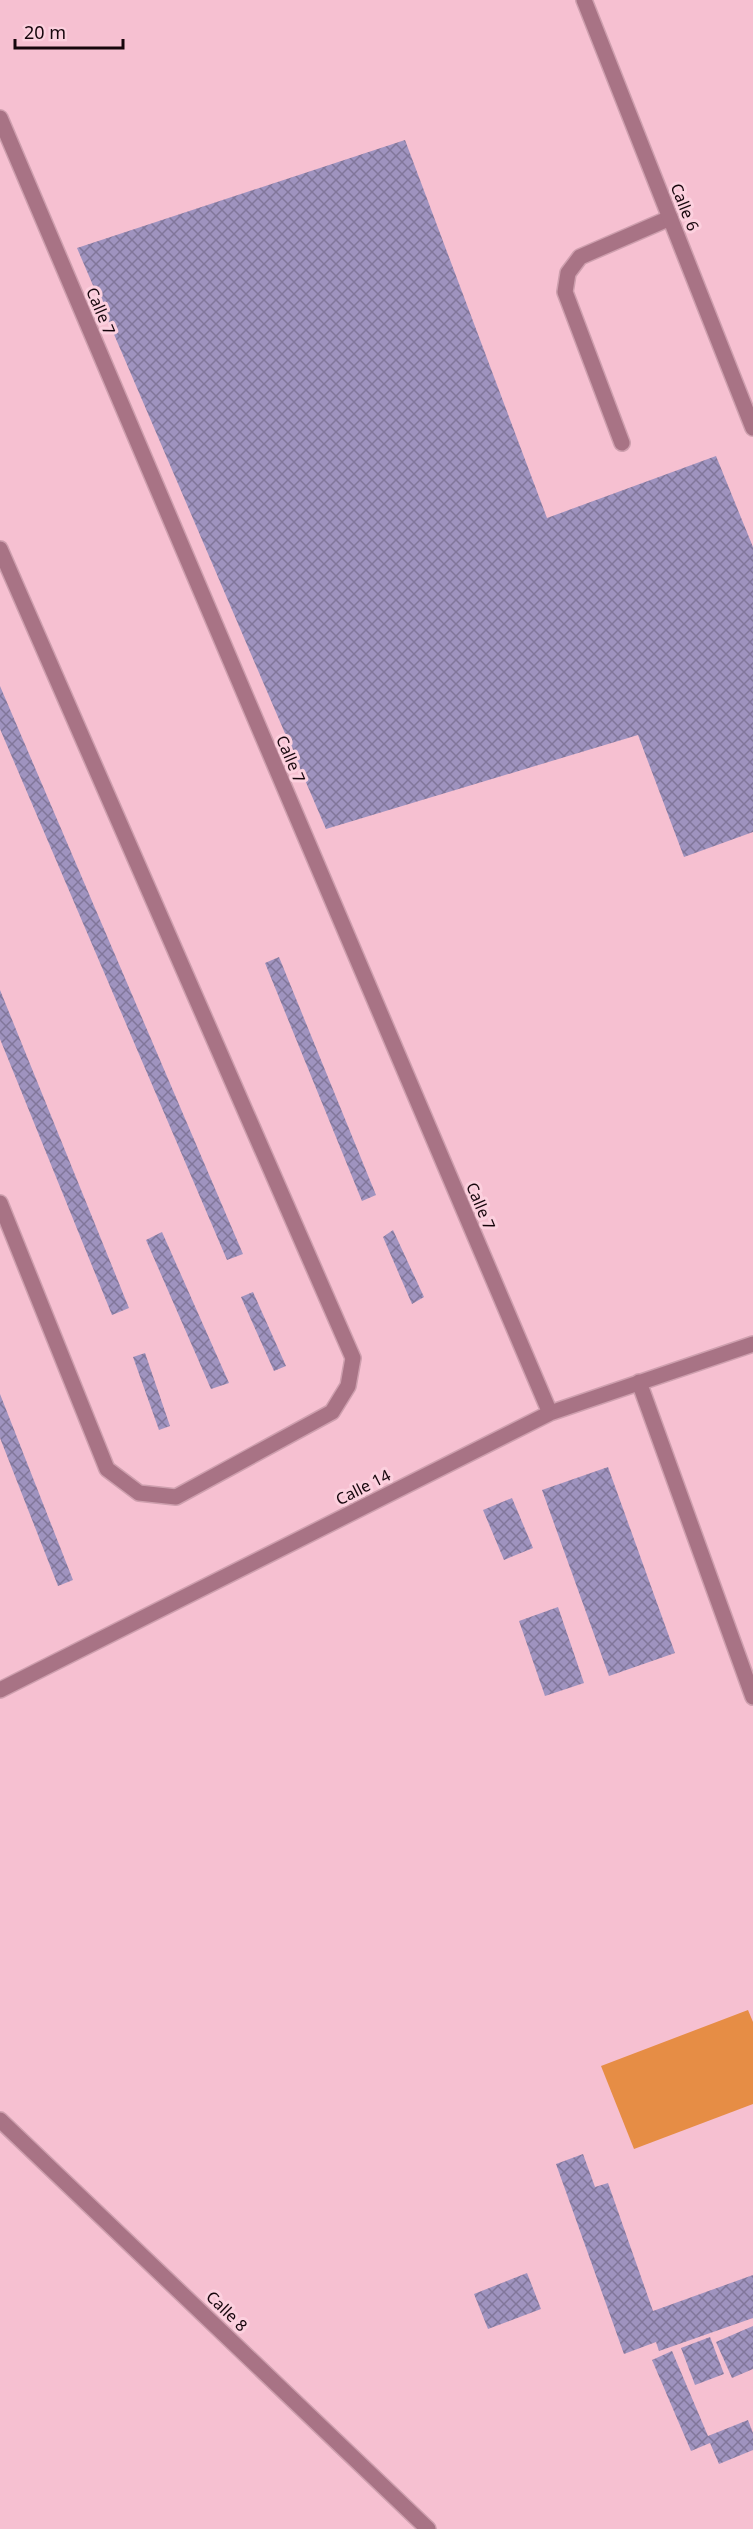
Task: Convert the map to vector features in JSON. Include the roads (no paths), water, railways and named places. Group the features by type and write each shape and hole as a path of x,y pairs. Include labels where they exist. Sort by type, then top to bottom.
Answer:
{"street":[{"path":"586,5 753,428"},
{"name":"Calle 6","path":"586,5 753,428"},
{"name":"Calle 7","path":"0,118 550,1413"},
{"path":"622,443 564,292 568,273 580,257 670,218"},
{"path":"0,549 353,1358 348,1386 332,1412 176,1497 139,1493 107,1469 0,1203"},
{"name":"Calle 14","path":"0,1690 550,1413 753,1344"},
{"path":"639,1382 753,1696"},
{"name":"Calle 8","path":"0,2120 429,2529"}]}
